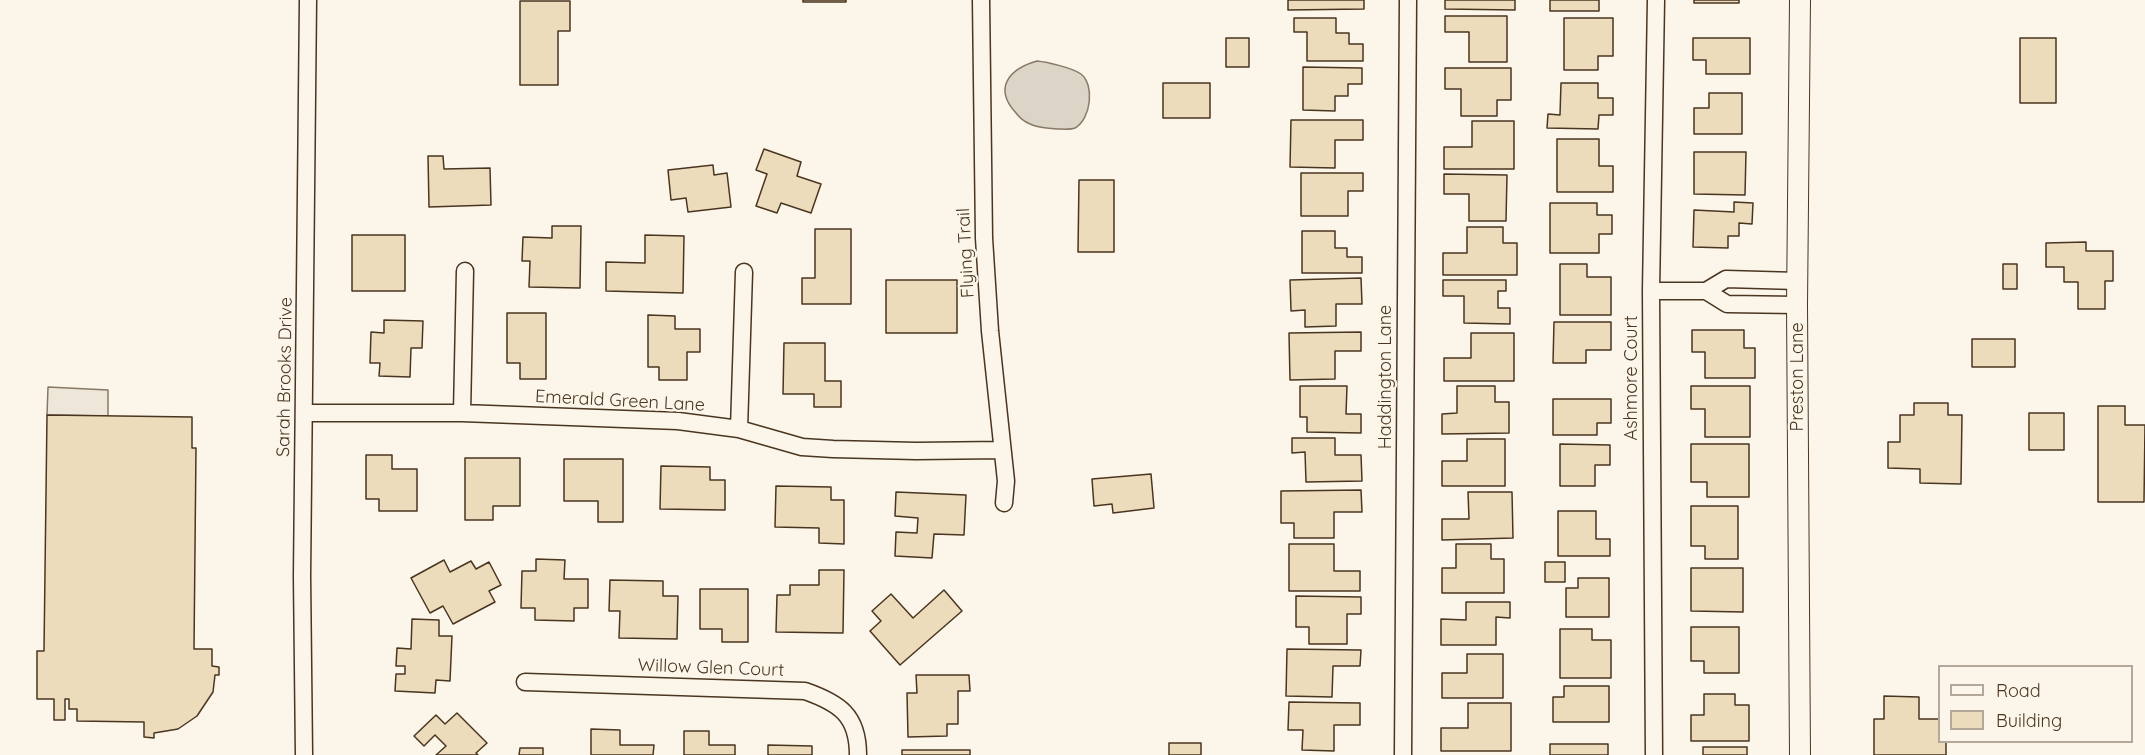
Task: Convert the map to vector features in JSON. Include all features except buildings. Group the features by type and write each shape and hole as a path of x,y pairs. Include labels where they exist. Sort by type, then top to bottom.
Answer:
{"street":[{"name":"Sarah Brooks Drive","path":"304,755 302,576 308,0"},
{"name":"Flying Trail","path":"981,0 984,238 1006,481 1004,503"},
{"name":"Haddington Lane","path":"1403,755 1408,0"},
{"name":"Ashmore Court","path":"1654,755 1651,291 1656,0"},
{"name":"Preston Lane","path":"1800,0 1797,281 1800,755"},
{"path":"462,413 465,271"},
{"path":"740,429 744,272"},
{"path":"1651,291 1706,291 1726,279 1797,281"},
{"path":"1706,291 1727,304 1797,305"},
{"name":"Emerald Green Lane","path":"304,412 462,413 678,421 740,429 802,447 1002,450"},
{"name":"Willow Glen Court","path":"525,682 805,691 827,699 843,711 854,727 858,755"}],"shaded area":[{"path":"1037,61 1072,70 1081,74 1085,79 1089,94 1088,110 1075,128 1043,128 1033,125 1020,118 1009,104 1005,88 1007,81 1019,69"},
{"path":"48,387 108,390 108,416 47,415"}]}
